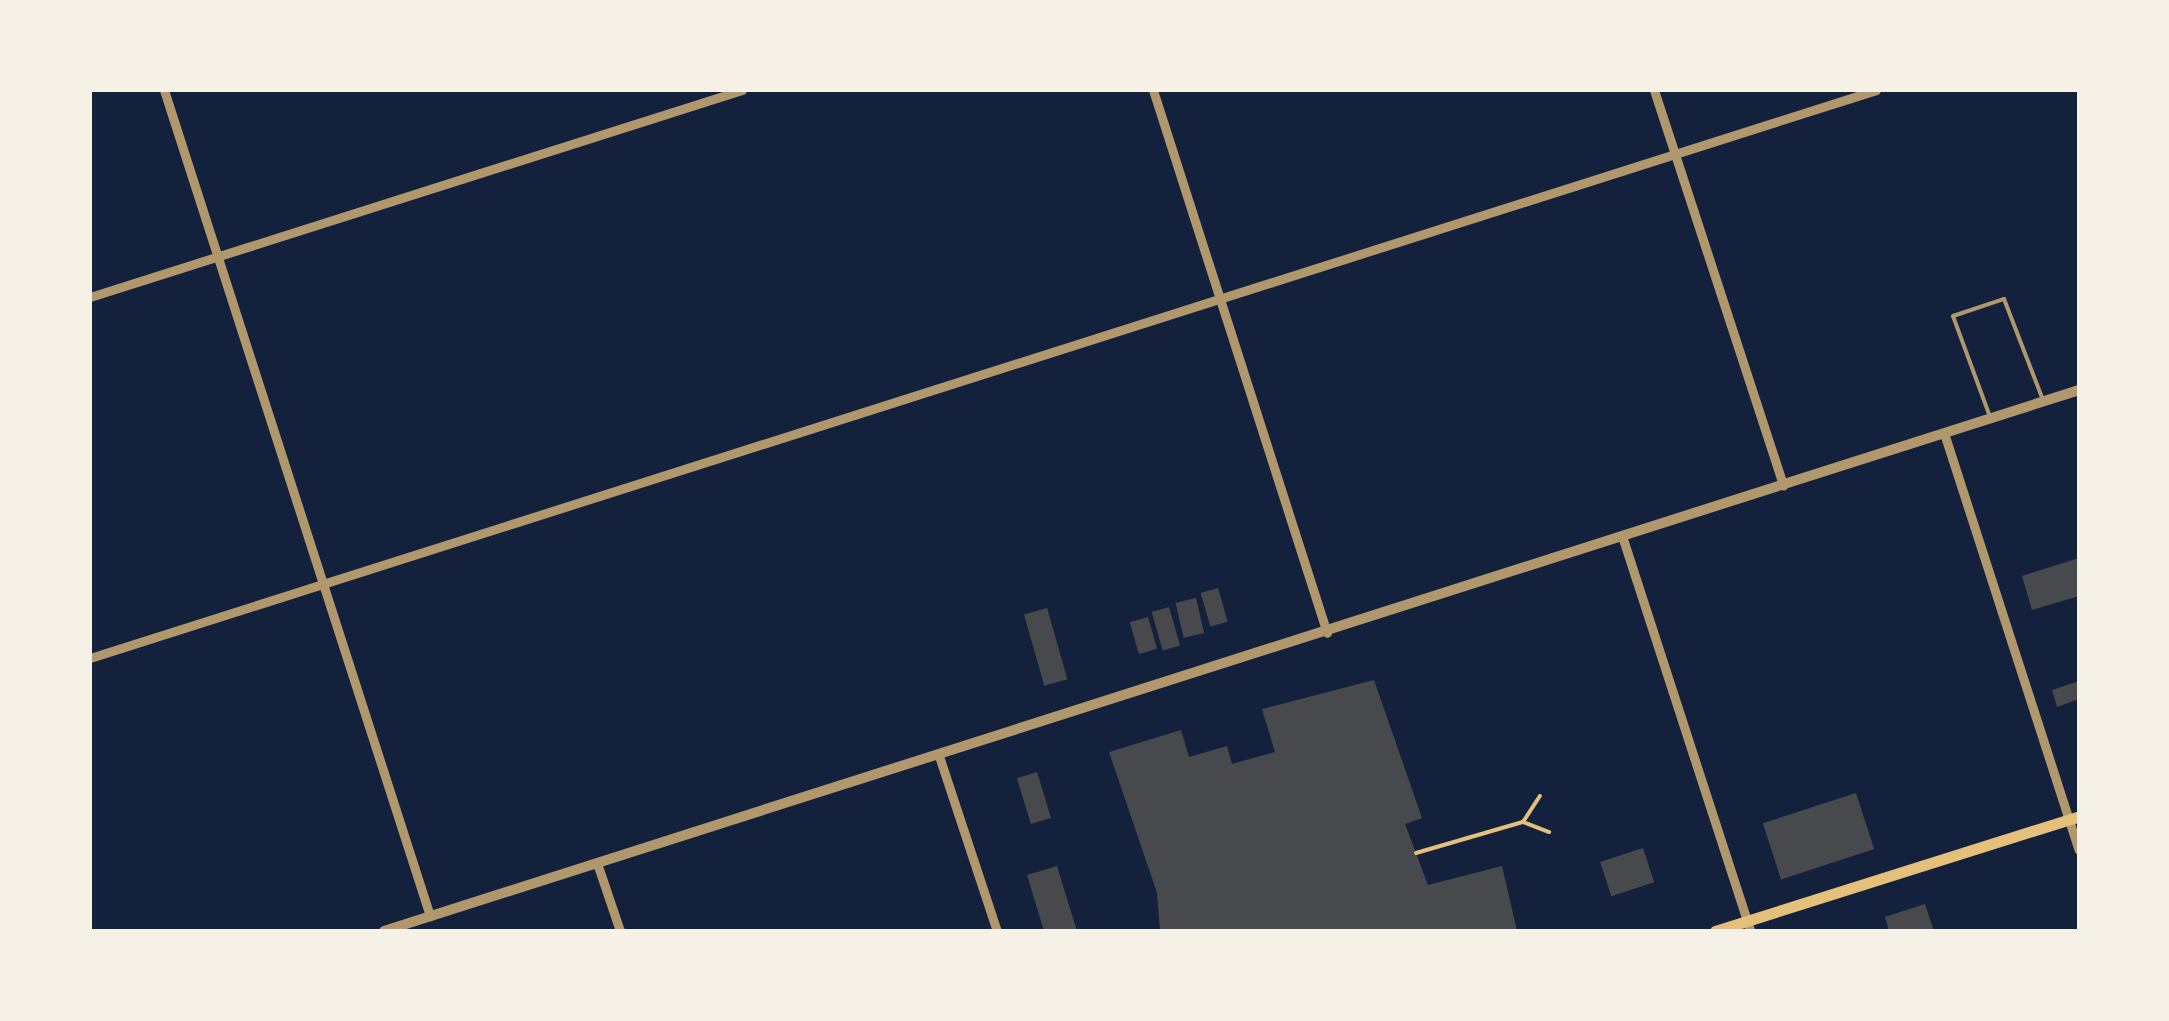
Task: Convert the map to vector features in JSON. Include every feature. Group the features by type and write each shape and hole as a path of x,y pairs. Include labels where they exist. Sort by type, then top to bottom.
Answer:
{"main road":[{"path":"1714,931 1748,926 2074,818"}],"street":[{"path":"164,90 430,916"},
{"path":"90,297 742,90"},
{"path":"1153,90 1328,633"},
{"path":"1654,90 1783,485"},
{"path":"90,658 1218,296 1876,90"},
{"path":"384,931 1623,539 2079,390"},
{"path":"1944,433 2074,818 2079,850"},
{"path":"1623,539 1748,926"},
{"path":"940,756 996,931"},
{"path":"597,863 620,931"}],"lane":[{"path":"1990,418 1953,316 2004,300 2044,402"}],"path":[{"path":"1523,822 1540,796"},
{"path":"1416,853 1523,822 1549,832"}],"building":[{"path":"2079,558 2079,596 2032,610 2022,576"},
{"path":"1218,588 1228,622 1210,627 1201,593"},
{"path":"1196,598 1204,633 1184,638 1176,603"},
{"path":"1169,607 1180,645 1163,650 1152,612"},
{"path":"1047,608 1067,679 1044,686 1024,615"},
{"path":"1148,617 1157,649 1139,654 1130,622"},
{"path":"1374,680 1422,818 1405,824 1428,885 1502,866 1517,931 1160,931 1157,893 1109,752 1181,730 1189,757 1227,746 1232,764 1275,752 1262,709"},
{"path":"2079,681 2079,699 2057,707 2052,690"},
{"path":"1037,772 1051,818 1031,824 1017,778"},
{"path":"1856,793 1874,849 1781,879 1763,823"},
{"path":"1643,848 1654,882 1611,896 1600,862"},
{"path":"1057,866 1077,931 1044,931 1027,875"},
{"path":"1925,904 1934,931 1889,931 1885,917"}]}
